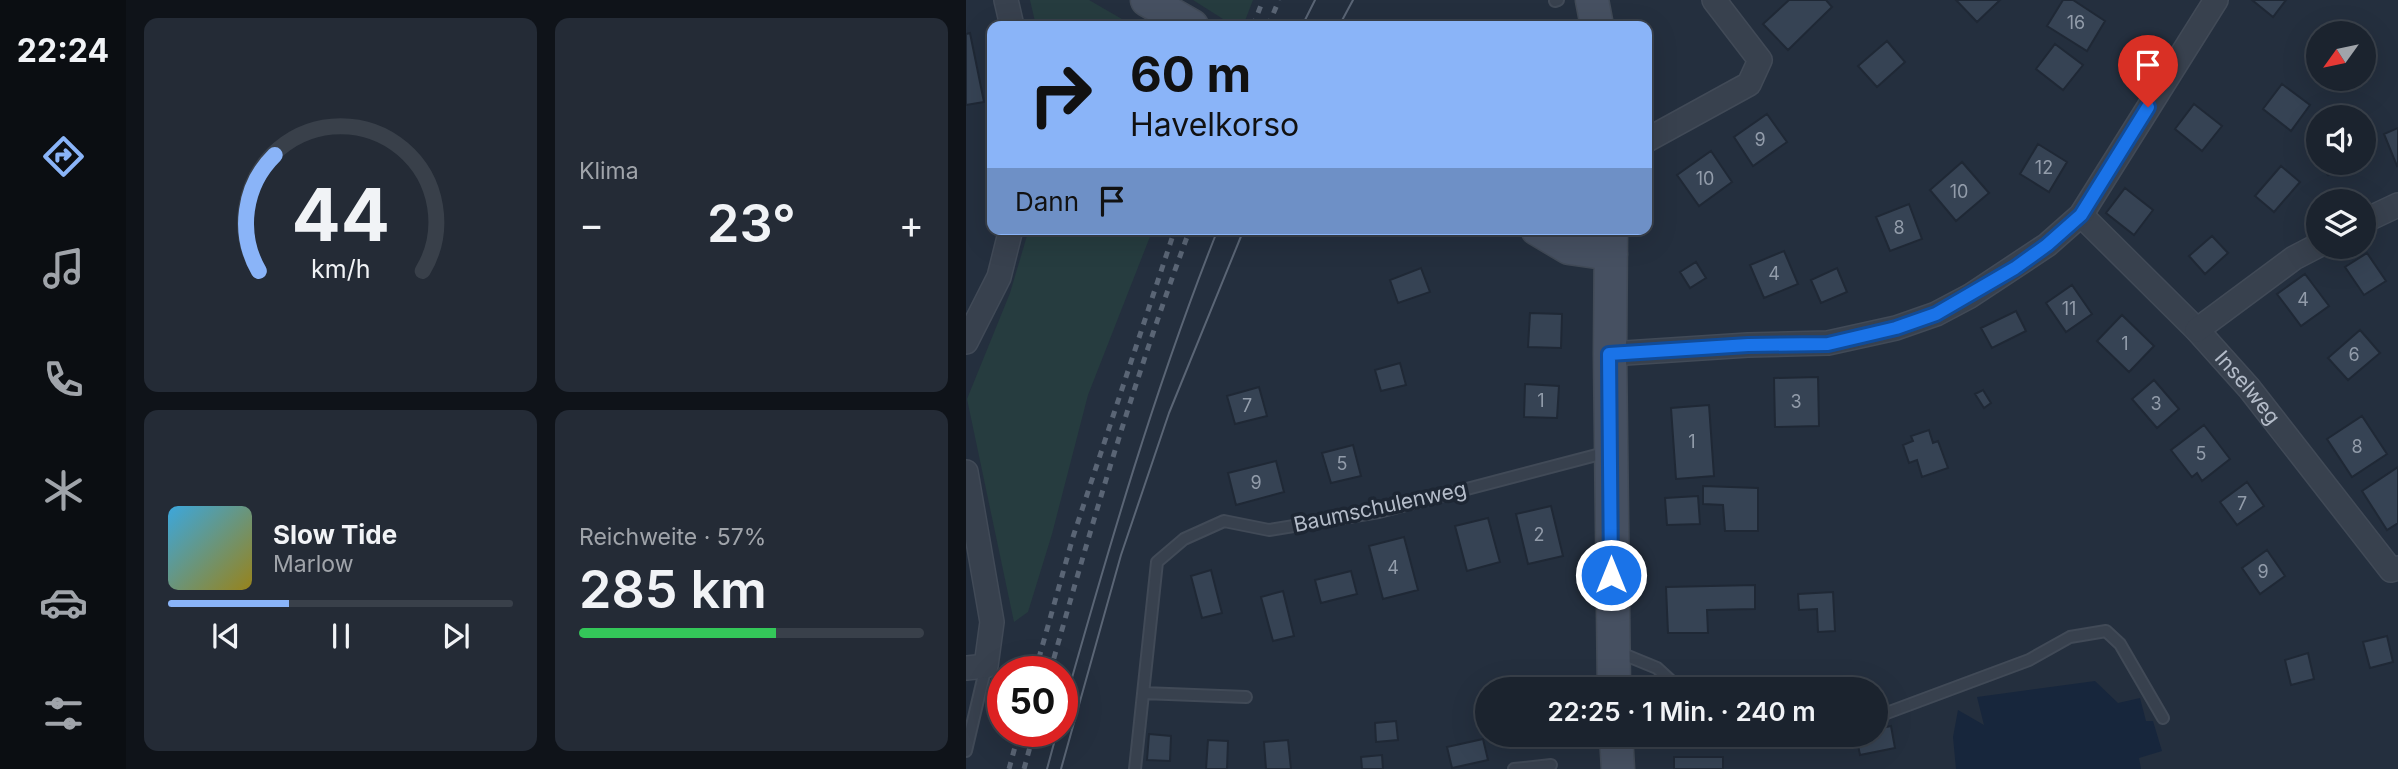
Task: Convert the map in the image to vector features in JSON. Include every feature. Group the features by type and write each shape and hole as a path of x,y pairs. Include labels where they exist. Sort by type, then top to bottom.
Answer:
{"main road":[{"path":"1147,0 1183,21"},
{"path":"1592,0 1596,21"},
{"path":"1547,235 1569,248 1611,242 1609,354 1613,677"},
{"path":"1617,747 1618,769"}],"street":[{"path":"1006,0 1011,21"},
{"path":"1652,137 1749,84 1760,60 1714,0"},
{"path":"1609,354 1748,345 1828,344 1896,328 1936,314 1981,289 2047,245 2081,215 2216,0"},
{"path":"2376,215 2398,205"},
{"name":"Inselweg","path":"2081,215 2197,330 2249,388 2391,570 2398,568"},
{"path":"966,341 999,277 1010,235"},
{"path":"2197,330 2306,252"},
{"path":"966,472 992,622 976,667"}],"lane":[{"name":"Baumschulenweg","path":"1135,769 1157,562 1184,539 1224,521 1269,530 1378,512 1611,451"},
{"path":"1888,713 2029,660 2070,637 2106,631 2120,644 2163,718"},
{"path":"1612,650 1657,668 1667,677"},
{"path":"966,751 976,667"},
{"path":"1143,694 1246,697"},
{"path":"1514,769 1551,765"}],"green space":[{"path":"1030,0 1089,0 1125,21 1035,21"},
{"path":"1193,0 1253,0 1245,21 1226,21"},
{"path":"1027,235 1151,235 1088,395 1052,534 1028,612 1014,622 967,399 1010,293"}],"water":[{"path":"2095,681 2118,703 2140,698 2146,721 2153,721 2162,751 2139,758 2141,769 1956,769 1953,737 1958,710 1984,725 1977,697"}],"building":[{"path":"1789,0 1826,0 1832,7 1788,50 1763,24"},
{"path":"1956,0 2000,0 1977,22"},
{"path":"2063,0 2073,0 2105,21 2087,51 2047,26"},
{"path":"2252,0 2286,0 2273,17"},
{"path":"970,33 984,102 966,105 966,34"},
{"path":"1887,41 1905,62 1877,87 1858,66"},
{"path":"2055,44 2083,65 2063,90 2036,69"},
{"path":"2282,84 2310,105 2306,105 2306,110 2291,131 2263,109"},
{"path":"2194,104 2222,126 2202,151 2175,129"},
{"path":"1767,114 1787,142 1753,166 1734,137"},
{"path":"2398,128 2398,165 2397,166 2384,134"},
{"path":"2038,144 2067,162 2049,192 2020,174"},
{"path":"1711,151 1732,182 1699,206 1677,175"},
{"path":"1962,162 1989,193 1956,221 1930,190"},
{"path":"2281,166 2300,182 2274,212 2255,196"},
{"path":"2125,188 2153,210 2134,235 2106,213"},
{"path":"1909,204 1922,239 1890,251 1876,217"},
{"path":"2212,236 2228,253 2205,274 2189,256"},
{"path":"1784,251 1798,284 1764,298 1750,265"},
{"path":"2358,259 2371,259 2386,281 2364,295 2345,267"},
{"path":"1696,262 1706,278 1690,288 1680,272"},
{"path":"1421,268 1430,292 1398,303 1390,280"},
{"path":"1837,268 1847,292 1821,303 1811,280"},
{"path":"2305,274 2329,306 2301,326 2277,294"},
{"path":"2072,285 2092,314 2066,332 2046,303"},
{"path":"2016,311 2026,331 1992,348 1981,328"},
{"path":"1530,313 1562,314 1561,348 1528,347"},
{"path":"2122,315 2154,346 2129,372 2097,341"},
{"path":"2360,330 2380,353 2348,380 2328,358"},
{"path":"1400,363 1406,385 1381,391 1375,370"},
{"path":"1818,377 1819,426 1775,427 1774,378"},
{"path":"2154,380 2179,409 2157,428 2132,399"},
{"path":"1525,384 1559,386 1557,418 1524,417"},
{"path":"1259,387 1267,416 1235,424 1227,396"},
{"path":"1983,390 1991,403 1984,408 1975,394"},
{"path":"1709,405 1714,476 1676,479 1671,408"},
{"path":"2362,416 2387,454 2352,477 2327,439"},
{"path":"2204,425 2230,459 2202,481 2197,473 2192,477 2171,450"},
{"path":"1929,430 1933,443 1938,441 1948,468 1922,477 1917,460 1909,463 1903,445 1913,441 1911,436"},
{"path":"1353,445 1361,476 1331,483 1322,453"},
{"path":"1276,461 1284,492 1236,505 1228,473"},
{"path":"2398,467 2398,523 2387,530 2362,491"},
{"path":"2247,482 2264,506 2237,525 2220,502"},
{"path":"1703,486 1758,488 1758,531 1725,531 1723,505 1703,504"},
{"path":"1698,496 1700,524 1667,525 1665,498"},
{"path":"1551,506 1563,556 1528,564 1516,514"},
{"path":"1488,518 1500,562 1467,571 1455,526"},
{"path":"1404,537 1418,590 1383,599 1369,546"},
{"path":"2267,550 2285,576 2260,594 2242,568"},
{"path":"1211,570 1222,613 1202,618 1191,576"},
{"path":"1351,571 1357,594 1321,603 1315,580"},
{"path":"1755,585 1755,609 1707,610 1708,633 1668,633 1666,587"},
{"path":"1283,591 1294,636 1273,641 1261,597"},
{"path":"1833,592 1835,631 1818,632 1817,609 1799,610 1798,594"},
{"path":"2387,636 2393,662 2370,668 2363,642"},
{"path":"2308,653 2314,679 2291,685 2285,660"},
{"path":"1396,721 1398,740 1376,742 1375,723"},
{"path":"1891,726 1895,748 1860,755 1858,747 1888,747 1888,727"},
{"path":"1149,734 1171,736 1170,761 1147,760"},
{"path":"1208,740 1228,741 1227,769 1206,769"},
{"path":"1288,740 1291,769 1266,769 1264,742"},
{"path":"1475,741 1475,747 1485,747 1488,760 1452,768 1447,747"},
{"path":"1382,755 1383,769 1362,769 1361,757"},
{"path":"1674,757 1723,757 1723,769 1674,769"}],"tram line":[{"path":"1304,21 1315,0"},
{"path":"1342,21 1353,0"},
{"path":"1078,658 1153,409 1216,235"},
{"path":"1061,769 1121,555 1169,413 1242,235"},
{"path":"1047,769 1053,747"}],"railway":[{"path":"1255,21 1263,0"},
{"path":"1270,21 1279,0"},
{"path":"1040,656 1073,537 1173,235"},
{"path":"1055,656 1151,338 1188,235"},
{"path":"1009,769 1015,747"},
{"path":"1024,769 1030,747"}],"route":[{"path":"1611,575 1609,354 1748,345 1828,344 1896,328 1936,314 2015,268 2047,245 2081,215 2148,107"}]}
